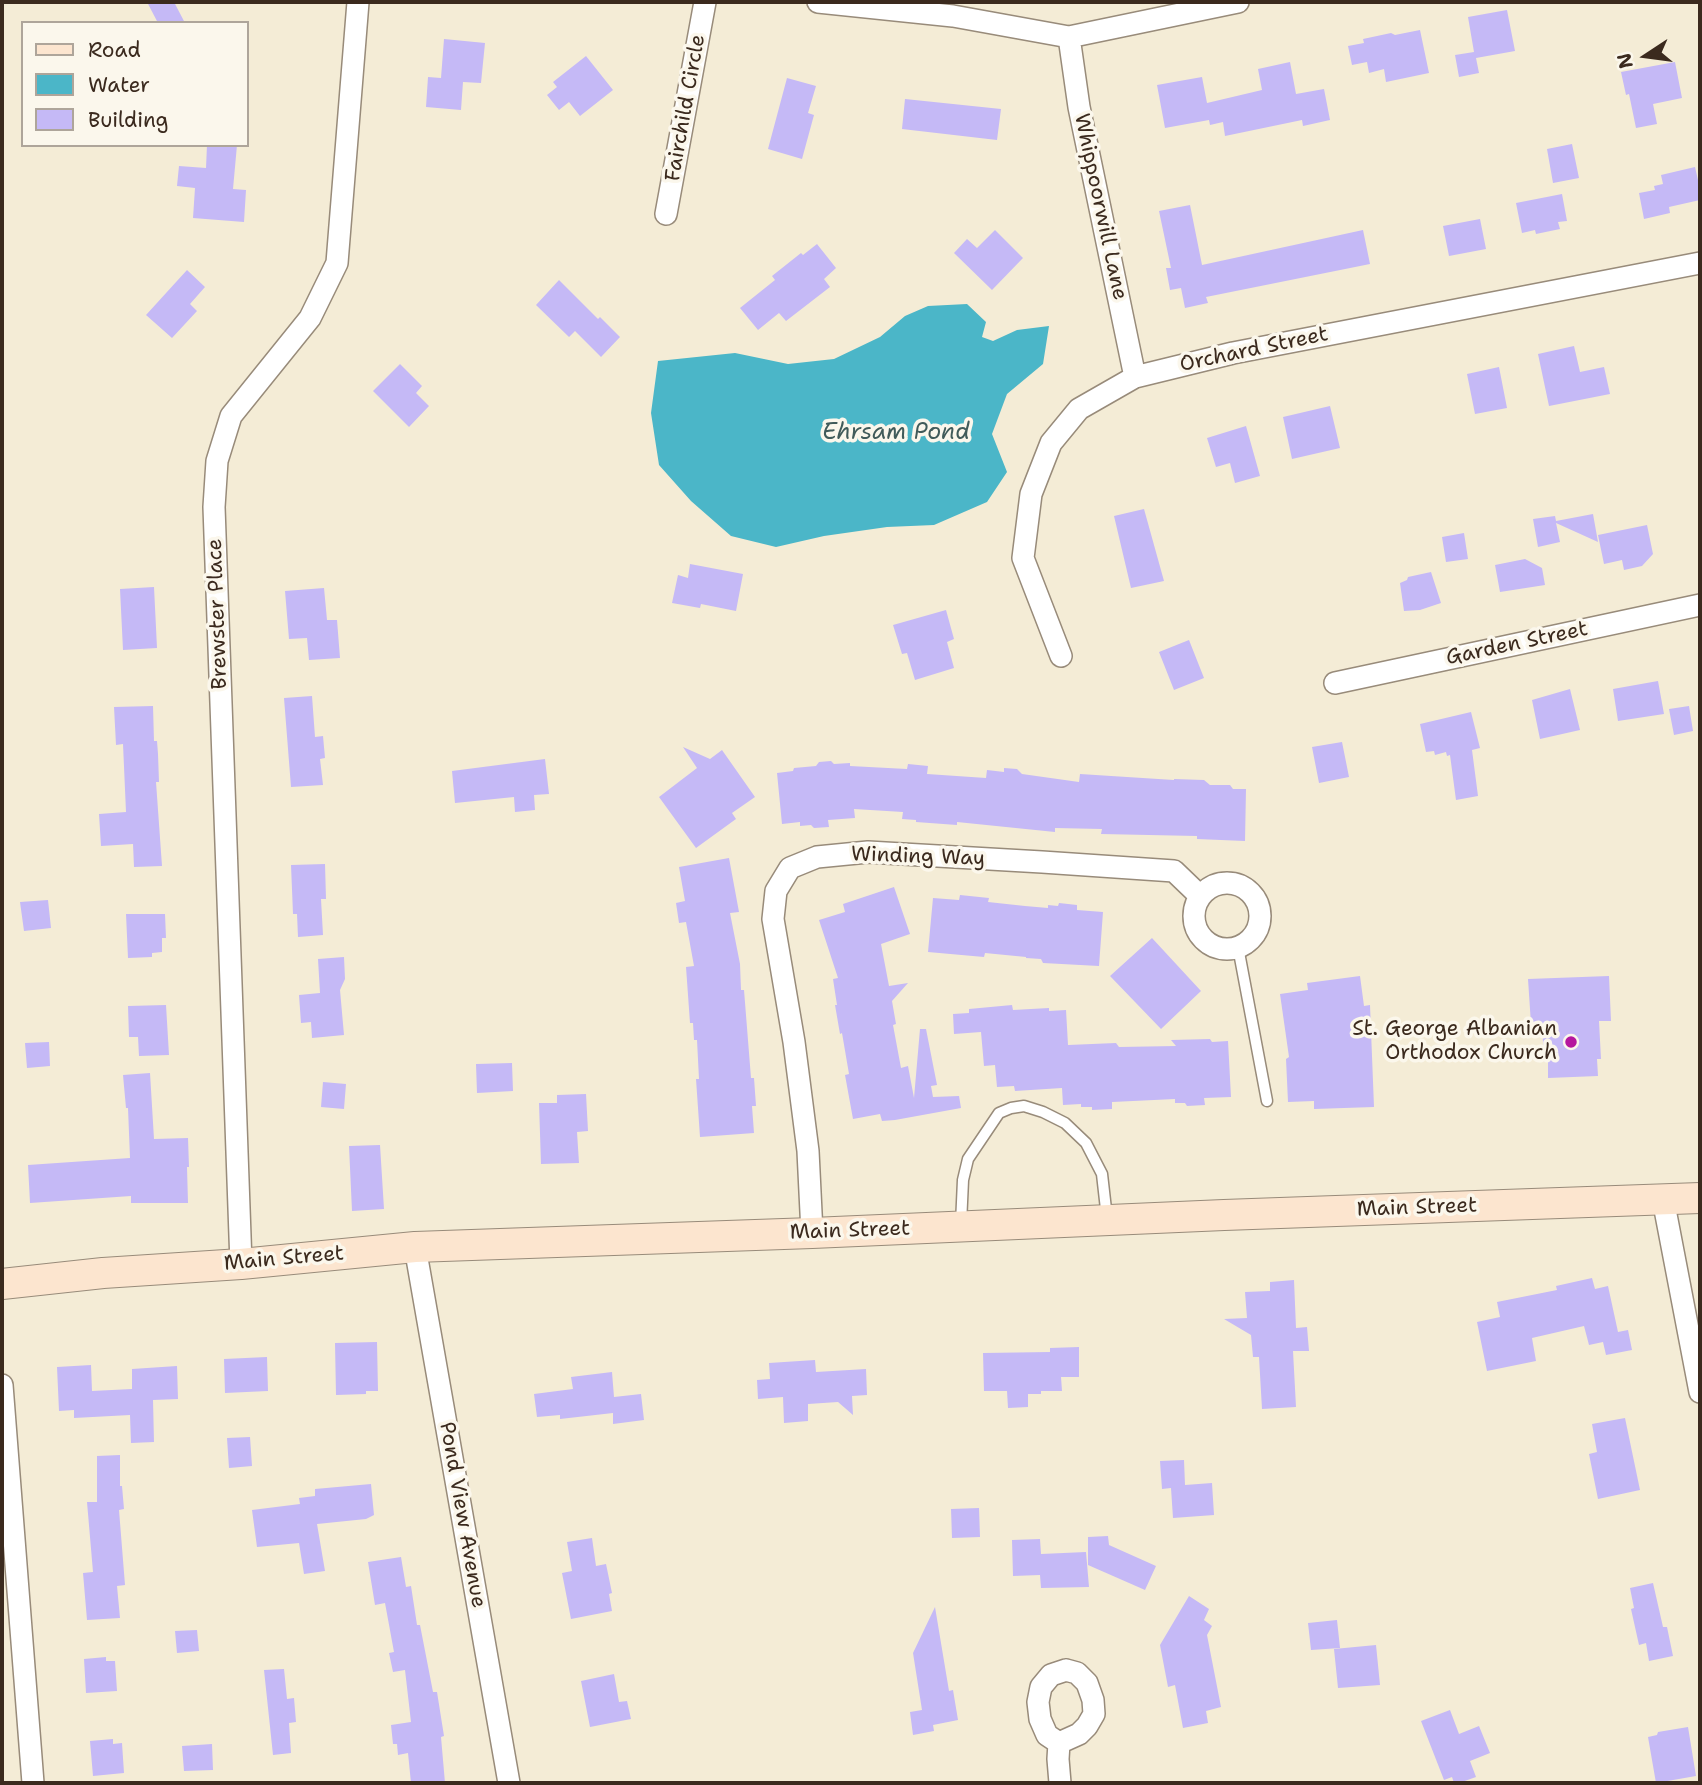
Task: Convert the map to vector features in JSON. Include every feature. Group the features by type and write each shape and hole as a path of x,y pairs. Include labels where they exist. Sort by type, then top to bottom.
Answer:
{"main road":[{"name":"Main Street","path":"2,1284 415,1247 1700,1198"}],"street":[{"name":"Brewster Place","path":"241,1264 215,521 217,461 231,416 310,318 337,263 358,2"},
{"name":"Fairchild Circle","path":"666,214 705,2"},
{"path":"818,2 953,16 1069,37 1238,2"},
{"name":"Whippoorwill Lane","path":"1069,37 1079,107 1135,377"},
{"name":"Orchard Street","path":"1061,656 1023,558 1031,494 1051,443 1079,408 1135,377 1247,350 1700,263"},
{"name":"Garden Street","path":"1335,683 1700,605"},
{"name":"Winding Way","path":"812,1233 808,1151 794,1042 773,919 776,891 790,868 817,857 868,852 1174,871 1200,896"},
{"path":"1230,883 1241,886 1250,892 1257,902 1259,923 1255,933 1238,947 1217,947 1206,941 1198,932 1194,920 1195,907 1208,888 1230,883"},
{"path":"1663,1199 1700,1392"},
{"name":"Pond View Avenue","path":"415,1247 509,1783"},
{"path":"2,1385 33,1783"},
{"path":"1059,1743 1060,1783"}],"lane":[{"path":"1238,947 1267,1101"},
{"path":"961,1226 963,1180 968,1158 999,1113 1024,1106 1065,1123 1086,1143 1102,1174 1107,1220"}],"water":[{"name":"Ehrsam Pond","path":"967,304 986,322 982,337 993,341 1017,330 1049,326 1043,364 1007,394 992,434 1007,472 987,502 934,525 887,527 824,536 776,547 731,536 691,501 659,465 651,413 658,361 735,353 788,364 834,359 880,337 905,316 928,306"}],"building":[{"path":"147,2 174,2 184,21 157,21"},
{"path":"1507,10 1515,51 1476,58 1479,73 1459,77 1455,55 1474,52 1468,17"},
{"path":"1420,30 1429,73 1386,82 1384,69 1369,73 1367,62 1352,65 1348,46 1364,43 1363,39"},
{"path":"444,39 485,43 481,83 463,82 461,110 426,107 428,77 441,78"},
{"path":"586,56 613,90 580,116 569,102 559,110 547,95 557,87 553,82"},
{"path":"1290,62 1296,94 1324,89 1330,120 1303,126 1302,120 1225,136 1223,122 1210,125 1209,120 1165,128 1157,85 1202,77 1207,103 1262,90 1258,69"},
{"path":"1675,62 1682,98 1653,104 1657,124 1636,128 1621,72"},
{"path":"787,78 816,86 808,113 814,115 802,159 768,149"},
{"path":"905,99 1001,109 997,140 902,129"},
{"path":"1572,144 1579,178 1553,183 1547,149"},
{"path":"207,147 237,147 233,189 246,190 244,222 193,218 195,188 177,186 179,166 206,168"},
{"path":"1695,167 1700,200 1669,207 1670,213 1644,219 1639,193 1655,190 1654,186 1663,184 1661,175"},
{"path":"1562,194 1567,221 1558,222 1560,229 1536,234 1535,230 1522,233 1516,203"},
{"path":"1190,205 1202,265 1363,230 1370,264 1206,297 1208,303 1185,308 1181,288 1170,290 1166,268 1171,268 1159,211"},
{"path":"1480,219 1486,249 1449,256 1443,226"},
{"path":"995,230 1023,258 992,290 954,253 967,239 977,248"},
{"path":"817,244 836,268 824,279 830,287 786,321 779,313 758,330 740,308 775,280 772,276"},
{"path":"187,270 205,287 190,304 197,311 172,338 146,315"},
{"path":"559,280 620,337 601,357 575,331 569,337 536,305"},
{"path":"1574,346 1580,372 1604,367 1610,394 1549,406 1538,354"},
{"path":"400,364 422,386 416,393 429,406 409,427 373,391"},
{"path":"1499,367 1507,408 1475,414 1467,374"},
{"path":"1330,406 1340,448 1292,459 1283,417"},
{"path":"1246,426 1260,476 1235,483 1230,463 1216,467 1207,438"},
{"path":"1144,509 1164,581 1131,588 1114,516"},
{"path":"1593,514 1598,542 1556,523 1560,542 1538,547 1533,519 1555,516 1556,521"},
{"path":"1647,525 1653,554 1642,566 1624,570 1622,560 1604,564 1598,535"},
{"path":"1464,533 1468,559 1446,562 1442,537"},
{"path":"1525,559 1542,568 1545,585 1500,592 1495,565"},
{"path":"690,564 743,574 736,611 701,604 700,608 672,603 678,575 688,578"},
{"path":"1431,572 1441,603 1420,610 1404,611 1400,583 1408,577"},
{"path":"154,587 157,648 123,650 120,589"},
{"path":"324,588 327,620 337,620 340,658 309,660 307,638 289,639 285,591"},
{"path":"946,610 954,639 947,642 954,668 915,680 907,653 902,654 893,625"},
{"path":"1189,640 1204,678 1174,690 1159,652"},
{"path":"1658,681 1664,714 1618,721 1613,689"},
{"path":"1570,689 1580,730 1540,739 1532,700"},
{"path":"312,696 315,737 323,736 325,758 320,759 323,785 291,787 284,698"},
{"path":"153,706 154,741 157,741 158,754 159,782 156,782 162,866 134,867 133,844 101,846 99,814 126,812 123,744 116,745 114,707"},
{"path":"1689,706 1693,731 1674,735 1669,709"},
{"path":"1471,712 1480,748 1472,750 1478,796 1456,800 1450,755 1447,756 1446,752 1435,755 1434,751 1426,752 1420,724"},
{"path":"1342,742 1349,777 1319,783 1312,747"},
{"path":"683,747 710,759 722,750 755,797 732,813 736,819 696,848 659,797 697,768"},
{"path":"545,759 549,794 534,795 535,810 515,812 514,797 455,803 452,771"},
{"path":"831,761 834,764 850,763 850,766 907,769 908,764 928,766 927,774 986,778 987,770 1004,772 1004,768 1017,769 1022,774 1079,782 1080,774 1204,780 1210,785 1230,785 1233,789 1246,789 1245,841 1197,839 1197,836 1101,834 1102,829 1055,828 1055,832 957,822 957,825 916,822 902,819 903,812 854,809 855,818 828,820 829,827 800,826 800,822 782,824 777,773"},
{"path":"729,858 739,912 730,913 740,964 741,990 744,990 751,1078 754,1078 754,1133 700,1137 696,1079 699,1079 697,1040 694,1040 693,1023 690,1023 686,967 694,966 686,922 679,923 676,903 685,901 679,867"},
{"path":"325,864 326,899 321,899 323,935 298,937 297,914 293,914 291,865"},
{"path":"894,887 910,934 881,944 889,986 908,983 892,1001 896,1024 893,1025 901,1068 908,1066 914,1098 920,1029 926,1029 937,1085 931,1086 933,1097 959,1096 961,1108 895,1120 882,1121 880,1114 853,1119 845,1075 849,1074 835,1005 833,979 838,978 819,920 845,912 843,904"},
{"path":"960,895 989,898 988,902 1048,908 1048,905 1058,906 1059,903 1077,905 1077,910 1103,912 1099,966 1043,963 1041,959 985,953 984,957 928,952 933,898 959,900"},
{"path":"48,900 51,928 24,931 20,902"},
{"path":"126,914 165,914 166,938 162,938 162,952 152,953 152,957 128,958"},
{"path":"1152,938 1201,991 1161,1029 1110,976"},
{"path":"344,957 345,979 340,990 344,1035 312,1038 311,1022 301,1023 299,995 320,993 318,959"},
{"path":"1360,976 1364,1006 1370,1005 1374,1107 1314,1109 1314,1101 1288,1102 1286,1059 1289,1057 1280,994 1308,990 1307,983"},
{"name":"St. George Albanian Orthodox Church","path":"1609,976 1611,1021 1599,1021 1601,1059 1597,1059 1598,1076 1548,1078 1548,1062 1544,1062 1542,1024 1531,1024 1528,979"},
{"path":"166,1005 169,1055 139,1056 138,1037 129,1037 128,1006"},
{"path":"1012,1005 1013,1010 1066,1010 1068,1045 1116,1043 1119,1047 1176,1046 1171,1040 1228,1041 1231,1097 1204,1098 1205,1105 1187,1106 1185,1103 1175,1103 1175,1099 1112,1102 1112,1109 1092,1110 1092,1107 1081,1107 1081,1104 1063,1105 1062,1088 1015,1091 1014,1086 997,1087 995,1065 984,1066 981,1032 954,1034 953,1014 969,1013 969,1009"},
{"path":"49,1042 50,1066 27,1068 25,1043"},
{"path":"512,1063 513,1091 477,1093 476,1064"},
{"path":"150,1073 154,1139 188,1138 188,1203 131,1203 131,1196 30,1203 28,1165 130,1158 128,1108 123,1075"},
{"path":"323,1082 346,1084 344,1109 321,1107"},
{"path":"586,1094 588,1131 577,1132 579,1163 541,1164 539,1103 557,1103 557,1095"},
{"path":"380,1145 384,1209 352,1211 349,1146"},
{"path":"1592,1278 1595,1289 1608,1286 1618,1332 1628,1330 1632,1350 1606,1355 1603,1342 1589,1345 1584,1326 1532,1338 1536,1361 1487,1371 1477,1322 1500,1317 1497,1302 1557,1290 1556,1286"},
{"path":"1294,1280 1296,1328 1307,1327 1309,1351 1293,1351 1296,1407 1262,1409 1259,1357 1253,1357 1251,1335 1224,1319 1247,1318 1245,1292 1270,1291 1270,1282"},
{"path":"377,1342 378,1391 336,1395 335,1343"},
{"path":"1079,1347 1079,1377 1061,1377 1062,1391 1028,1394 1028,1407 1008,1408 1007,1391 984,1391 983,1353 1050,1352 1050,1348"},
{"path":"267,1357 268,1391 225,1393 224,1359"},
{"path":"815,1360 816,1372 866,1369 867,1395 852,1396 853,1415 838,1402 808,1404 808,1421 784,1423 783,1397 758,1399 757,1380 770,1379 769,1363"},
{"path":"91,1365 92,1391 132,1389 132,1369 177,1366 178,1399 153,1400 154,1442 131,1443 130,1415 74,1418 74,1410 59,1411 57,1367"},
{"path":"612,1372 614,1397 641,1394 644,1420 613,1424 613,1413 560,1419 560,1415 537,1417 534,1394 573,1389 571,1377"},
{"path":"1625,1418 1640,1490 1598,1499 1589,1454 1597,1452 1592,1424"},
{"path":"250,1437 252,1466 229,1468 227,1438"},
{"path":"120,1455 120,1486 124,1509 119,1510 125,1585 117,1586 120,1618 87,1620 83,1573 93,1572 87,1502 97,1502 97,1456"},
{"path":"1184,1460 1185,1485 1212,1483 1214,1515 1173,1518 1171,1488 1162,1489 1160,1461"},
{"path":"371,1484 374,1515 366,1519 317,1524 325,1571 304,1574 299,1543 257,1547 252,1510 300,1504 299,1498 315,1496 315,1489"},
{"path":"979,1508 980,1537 952,1538 951,1509"},
{"path":"1108,1536 1109,1545 1156,1566 1145,1590 1088,1565 1088,1537"},
{"path":"592,1538 596,1566 606,1564 612,1593 609,1594 612,1611 571,1619 562,1573 572,1571 567,1542"},
{"path":"1040,1539 1041,1554 1086,1552 1089,1587 1041,1588 1040,1575 1013,1576 1012,1540"},
{"path":"401,1557 406,1587 411,1586 433,1692 437,1692 444,1736 441,1737 445,1783 411,1783 408,1753 398,1755 397,1744 393,1744 391,1725 411,1722 405,1670 393,1672 389,1653 394,1652 385,1603 375,1605 368,1562"},
{"path":"1653,1583 1673,1656 1649,1661 1646,1643 1639,1645 1631,1609 1634,1608 1630,1588"},
{"path":"1189,1596 1209,1609 1204,1620 1212,1626 1207,1635 1221,1707 1206,1711 1208,1723 1183,1728 1175,1685 1168,1687 1160,1645"},
{"path":"935,1607 949,1691 953,1690 958,1720 933,1725 934,1731 913,1735 910,1712 922,1710 913,1653"},
{"path":"1337,1620 1340,1648 1311,1650 1308,1623"},
{"path":"197,1630 199,1651 177,1653 175,1631"},
{"path":"1376,1645 1380,1685 1338,1688 1334,1649"},
{"path":"106,1657 106,1661 115,1661 117,1691 86,1693 84,1659"},
{"path":"284,1669 287,1699 294,1698 296,1722 289,1723 291,1753 273,1755 264,1670"},
{"path":"614,1674 619,1702 627,1701 631,1719 590,1727 581,1681"},
{"path":"1450,1710 1459,1734 1479,1726 1490,1753 1470,1761 1476,1777 1459,1783 1454,1783 1452,1777 1444,1780 1421,1721"},
{"path":"1688,1727 1696,1776 1656,1783 1648,1737 1657,1735 1658,1732"},
{"path":"113,1739 113,1744 122,1743 124,1773 93,1776 90,1741"},
{"path":"212,1744 213,1770 184,1771 182,1746"}],"place":[{"name":"St. George Albanian Orthodox Church","path":"1571,1042"}]}
